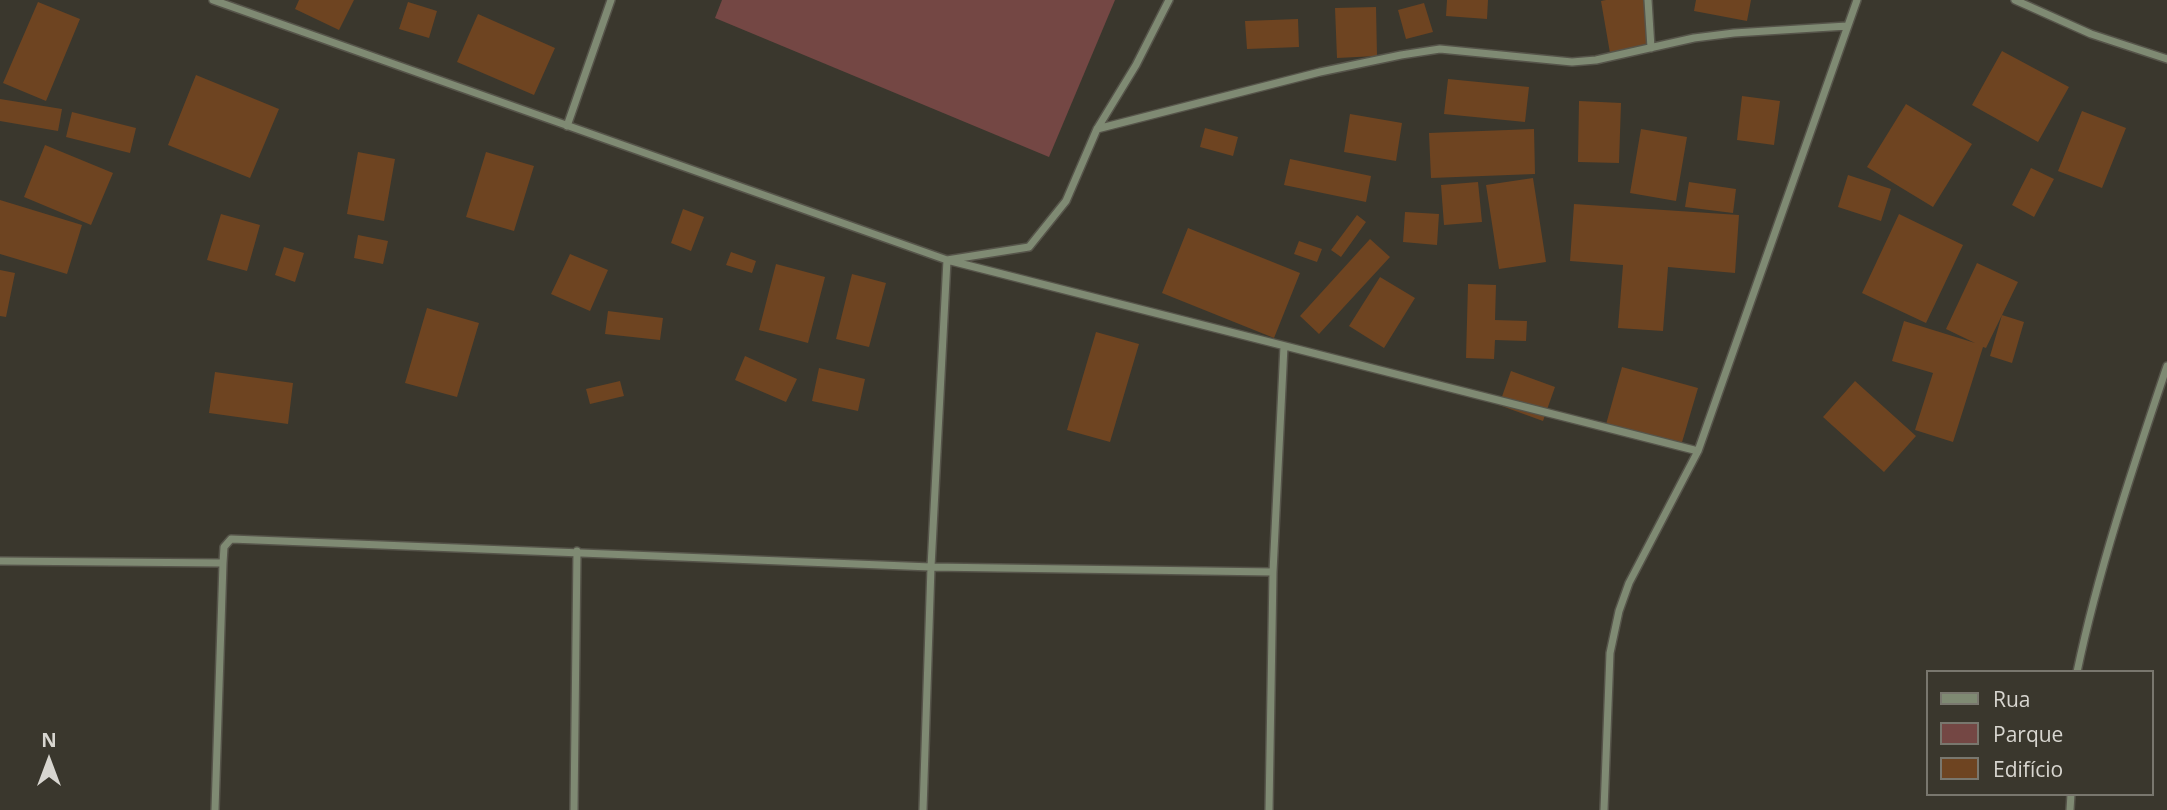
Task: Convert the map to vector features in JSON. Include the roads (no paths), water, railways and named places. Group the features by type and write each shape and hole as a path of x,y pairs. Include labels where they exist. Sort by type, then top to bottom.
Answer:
{"street":[{"path":"212,0 228,2 947,260 1698,451"},
{"path":"568,126 611,0"},
{"path":"947,260 1029,247 1066,201 1097,129 1136,65 1169,0"},
{"path":"1648,0 1651,48"},
{"path":"1604,810 1610,653 1619,611 1629,583 1698,451 1857,0"},
{"path":"2015,0 2091,34 2167,59"},
{"path":"1097,129 1320,72 1440,49 1572,62 1621,57 1694,38 1847,26"},
{"path":"923,810 931,567 947,260"},
{"path":"1269,810 1273,572 1284,346"},
{"path":"2077,670 2097,586 2167,366"},
{"path":"215,810 223,563 224,547 231,539 931,567 1273,572"},
{"path":"574,810 577,551"},
{"path":"0,561 223,563"}]}
